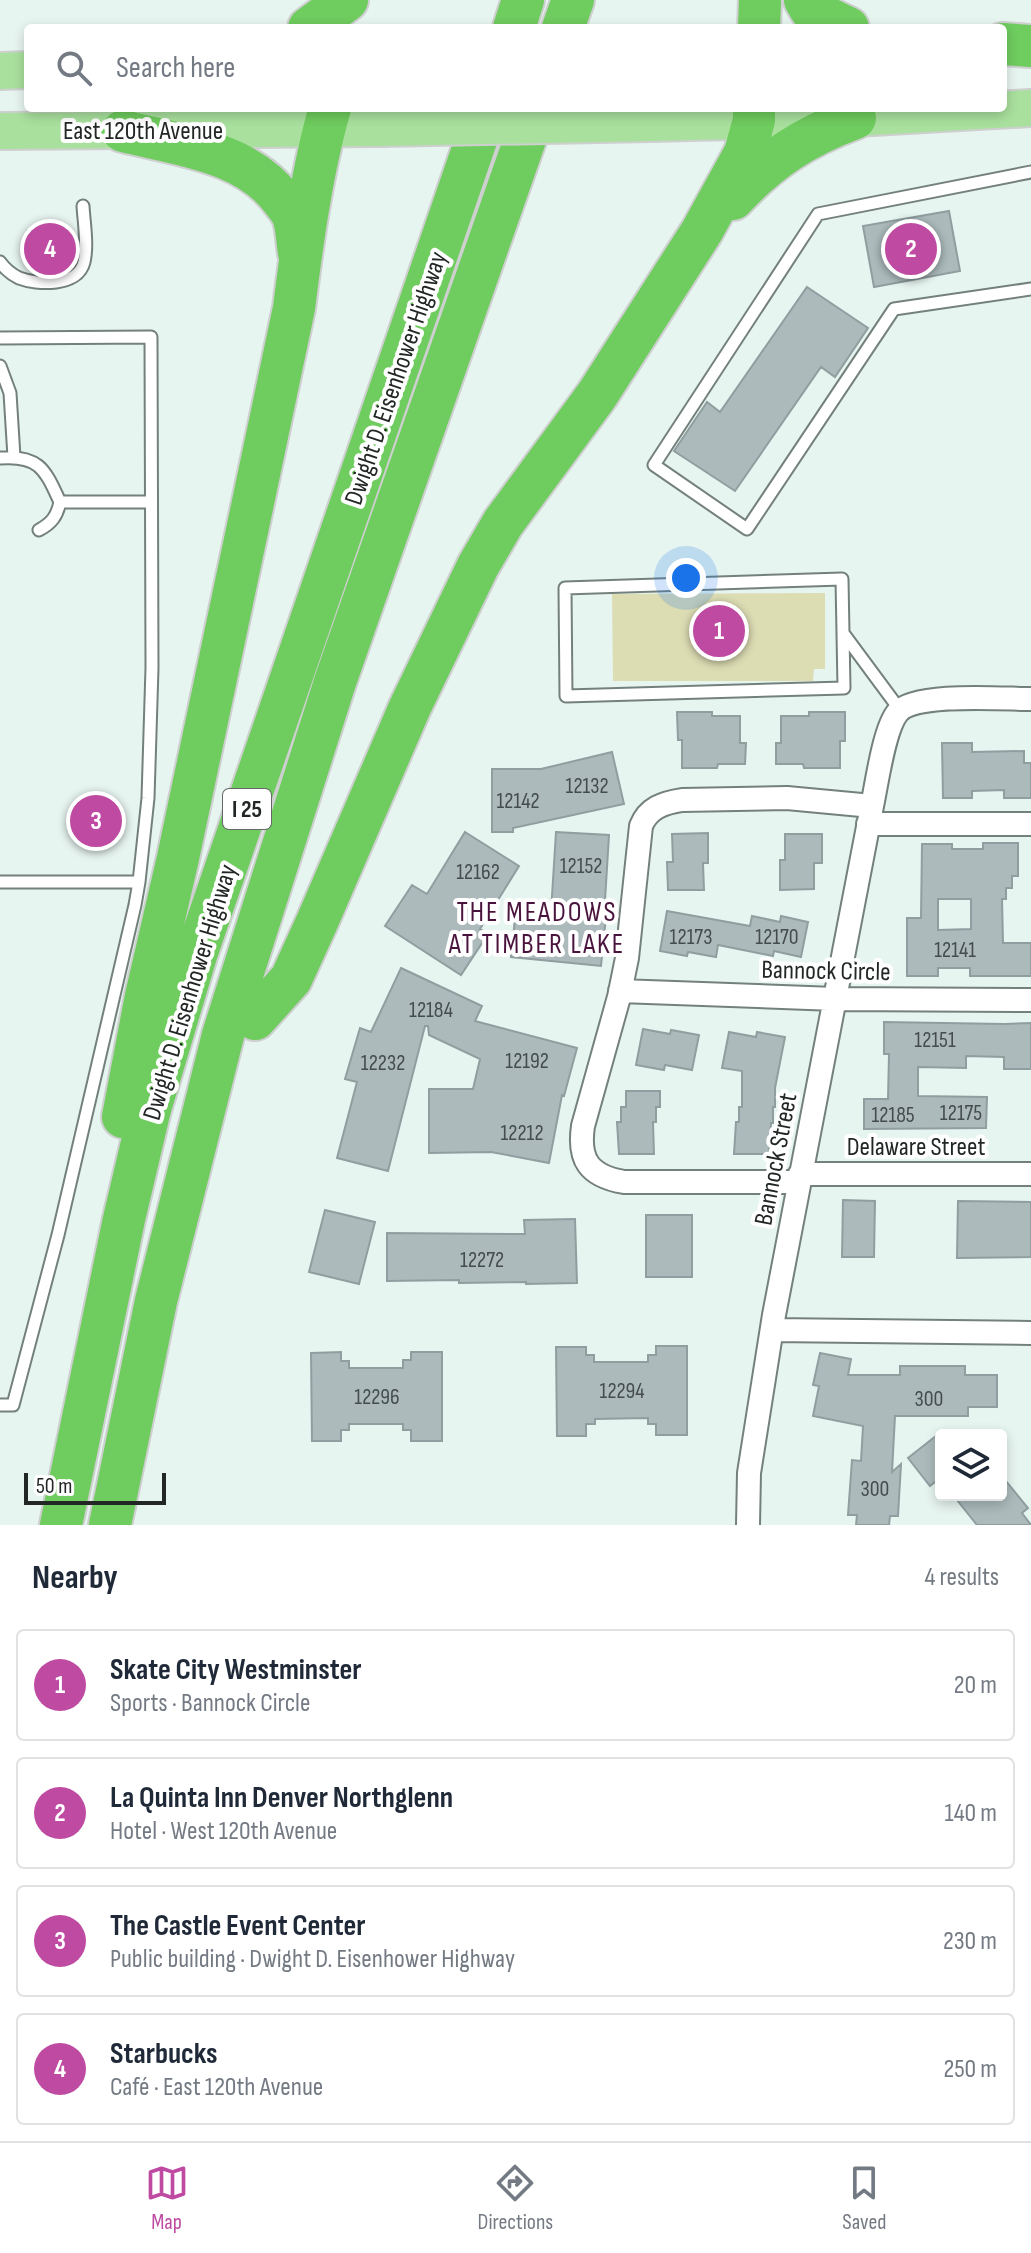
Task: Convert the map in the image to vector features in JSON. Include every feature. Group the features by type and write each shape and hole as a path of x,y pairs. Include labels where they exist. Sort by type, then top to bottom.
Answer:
{"highway":[{"path":"314,24 347,0"},
{"path":"359,24 370,0"},
{"path":"515,24 523,0"},
{"path":"527,24 534,0"},
{"path":"564,24 573,0"},
{"path":"581,24 589,0"},
{"path":"759,24 760,0"},
{"path":"805,0 811,10 840,24"},
{"path":"1007,47 1031,47"},
{"name":"Dwight D. Eisenhower Highway","path":"61,1525 124,1219 150,1109 197,952 486,112"},
{"path":"88,1525 104,1430 193,1071 245,886 500,112"},
{"path":"110,1525 156,1301 223,1035 335,682 535,112"},
{"name":"I 25","path":"139,1525 194,1254 255,1019 292,896 324,763 551,112"},
{"path":"255,1019 291,979 410,707 484,555 521,496 597,395 702,231 745,153 754,114"},
{"path":"702,231 770,163 815,134 855,118"},
{"path":"124,1219 116,1154 146,996 294,308 300,258 327,119"},
{"path":"123,131 218,155 256,173 272,187 293,216 300,258"}],"main road":[{"path":"0,71 24,70"},
{"name":"East 120th Avenue","path":"1007,109 1031,108"},
{"name":"East 120th Avenue","path":"0,131 123,131 327,119 381,128 651,123 754,114 855,118 961,112"}],"street":[{"path":"900,710 932,699 1031,699"},
{"name":"Bannock Street","path":"748,1525 749,1473 800,1178 870,815 891,724 900,710"},
{"path":"800,1178 624,1182 611,1180 591,1169 582,1155 582,1134 627,958 642,821 665,803 703,798 787,798 870,815 1031,824"},
{"name":"Bannock Circle","path":"620,991 835,999 1031,1000"},
{"name":"Delaware Street","path":"800,1178 1031,1174"},
{"path":"772,1330 1031,1333"}],"lane":[{"path":"1031,172 818,214 654,465 747,529 894,309 1031,289"},
{"path":"0,262 10,273 32,281 69,279 79,273 84,262 83,206"},
{"path":"0,338 151,337 152,668 149,784 135,905 58,1235 13,1405 0,1405"},
{"path":"0,366 10,393 14,457"},
{"path":"0,458 29,460 46,471 60,502 57,515 39,530"},
{"path":"60,502 151,502"},
{"path":"842,633 844,688 566,696 565,588 842,579 842,633 900,710"},
{"path":"0,882 139,882"}],"green space":[{"path":"825,593 825,669 814,669 813,681 613,681 612,594"}],"building":[{"path":"949,211 960,271 874,287 863,226"},
{"path":"27,231 72,235 72,266 65,271 48,271 48,259 31,259"},
{"path":"807,287 868,328 835,377 821,367 735,491 674,451 707,402 720,412"},
{"path":"677,712 740,716 740,743 746,743 745,764 682,768 682,740 678,740"},
{"path":"809,712 845,712 845,741 840,741 840,768 776,764 776,743 781,743 781,716 809,716"},
{"path":"942,743 972,743 972,752 1024,751 1024,763 1031,763 1031,798 1004,798 1004,790 972,791 972,798 943,798"},
{"path":"612,752 624,804 513,828 513,832 492,832 492,769 541,769"},
{"path":"465,832 519,866 480,929 488,934 461,975 385,926 412,885 427,894"},
{"path":"556,832 609,835 601,966 511,957 516,909 551,912"},
{"path":"708,833 708,863 703,863 704,890 668,890 667,862 673,862 672,834"},
{"path":"785,834 822,834 822,863 814,863 814,889 780,890 780,860 785,860"},
{"path":"983,843 1018,843 1018,876 1012,876 1012,888 1006,888 1006,899 1002,899 1003,943 1031,943 1031,976 970,976 970,968 938,968 938,976 907,976 907,918 921,918 922,844 952,844 952,849 983,849","holes":["938,899 971,899 971,929 938,930"]},
{"path":"667,911 750,926 752,916 780,922 781,916 808,922 801,957 774,951 773,956 718,945 716,957 660,951"},
{"path":"401,968 482,1006 475,1021 577,1048 562,1095 549,1163 491,1152 429,1153 429,1089 473,1089 480,1059 429,1035 428,1026 425,1026 388,1171 337,1158 357,1082 345,1079 360,1028 371,1032"},
{"path":"884,1022 1031,1023 1031,1069 1004,1069 1004,1057 966,1056 966,1068 918,1067 918,1096 987,1097 986,1128 864,1129 864,1099 888,1099 889,1054 884,1054"},
{"path":"643,1029 699,1035 692,1070 665,1065 664,1070 636,1065"},
{"path":"729,1032 756,1037 757,1032 785,1037 775,1088 769,1154 734,1154 736,1122 739,1122 739,1107 742,1107 742,1071 722,1068"},
{"path":"626,1091 660,1091 660,1107 656,1107 656,1122 653,1122 654,1154 619,1154 617,1122 621,1122 621,1107 626,1107"},
{"path":"843,1200 875,1201 874,1257 842,1257"},
{"path":"958,1201 1031,1202 1031,1257 957,1258"},
{"path":"325,1210 375,1222 359,1284 309,1272"},
{"path":"646,1215 692,1215 692,1277 646,1277"},
{"path":"575,1219 577,1283 387,1281 387,1233 525,1234 524,1220"},
{"path":"656,1346 687,1346 687,1435 656,1435 656,1424 648,1424 648,1418 595,1419 595,1424 586,1424 586,1436 557,1436 556,1347 586,1347 586,1355 594,1355 594,1362 648,1362 648,1355 656,1355"},
{"path":"341,1352 341,1361 349,1361 349,1368 403,1368 403,1360 411,1360 411,1352 442,1352 442,1441 411,1441 411,1430 403,1430 403,1424 349,1424 349,1430 341,1430 341,1441 312,1441 311,1353"},
{"path":"820,1353 851,1359 848,1375 900,1375 900,1366 965,1366 965,1375 997,1375 997,1407 968,1407 968,1416 895,1416 892,1472 901,1464 898,1516 890,1516 889,1525 856,1525 857,1515 848,1515 852,1460 861,1461 863,1426 813,1416 819,1386 813,1385"},
{"path":"935,1437 935,1482 930,1486 908,1458"},
{"path":"1007,1482 1028,1508 1022,1513 1031,1525 977,1525 958,1501 1007,1501"}],"place":[{"name":"Starbucks","path":"50,249"},
{"name":"La Quinta Inn Denver Northglenn","path":"911,249"},
{"name":"Skate City Westminster","path":"719,631"},
{"name":"The Castle Event Center","path":"96,821"}],"district":[{"name":"THE MEADOWS AT TIMBER LAKE","path":"537,927"}]}
